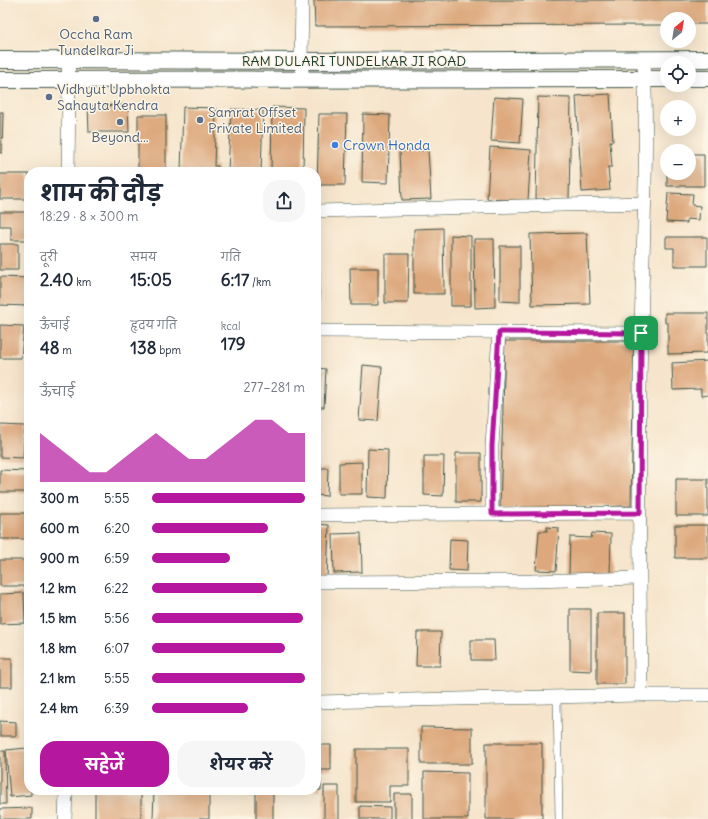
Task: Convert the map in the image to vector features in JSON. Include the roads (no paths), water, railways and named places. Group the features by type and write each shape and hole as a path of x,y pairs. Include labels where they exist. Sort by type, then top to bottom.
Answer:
{"street":[{"path":"302,0 301,61 303,80"},
{"name":"RAM DULARI TUNDELKAR JI ROAD","path":"0,60 301,61 708,59"},
{"path":"68,60 68,167"},
{"path":"641,695 640,513 641,333 644,203 644,60"},
{"name":"RAM DULARI TUNDELKAR JI ROAD","path":"0,80 660,78"},
{"path":"696,78 708,78"},
{"path":"321,211 644,203"},
{"path":"321,331 641,333"},
{"path":"492,514 492,446 499,332"},
{"path":"321,515 640,513"},
{"path":"321,582 524,581 640,578"},
{"path":"321,702 708,695"},
{"path":"66,795 66,819"}],"lane":[{"path":"557,697 559,819"}],"place":[{"name":"Occha Ram Tundelkar Ji","path":"96,19"},
{"name":"Vidhyut Upbhokta Sahayta Kendra","path":"49,97"},
{"name":"Samrat Offset Private Limited","path":"200,120"},
{"name":"Beyond...","path":"120,122"},
{"name":"Crown Honda","path":"335,145"}]}
